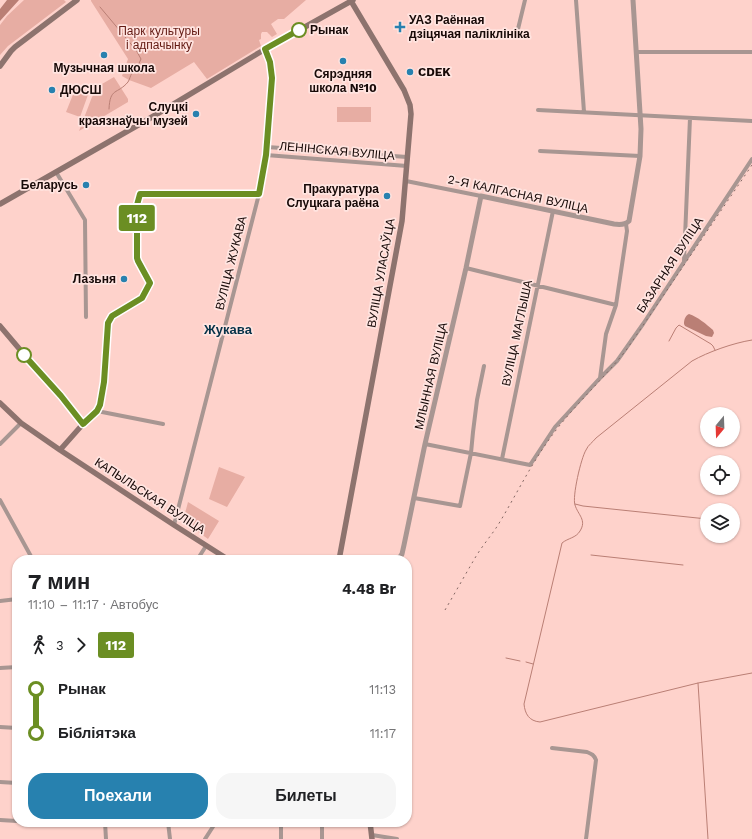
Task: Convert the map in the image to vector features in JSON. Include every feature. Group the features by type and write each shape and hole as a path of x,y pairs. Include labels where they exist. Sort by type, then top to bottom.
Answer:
{"main road":[{"path":"0,66 11,51 74,1"},
{"path":"0,204 140,124 265,49 352,1"},
{"name":"ВУЛІЦА УЛАСАЎЦА","path":"340,555 402,221 411,114 410,105 404,90 352,1"},
{"path":"0,326 61,396 83,424 60,450"},
{"name":"КАПЫЛЬСКАЯ ВУЛІЦА","path":"0,403 22,423 60,450 221,555"},
{"path":"371,827 372,837"}],"street":[{"path":"518,28 525,0"},
{"path":"576,0 584,112"},
{"path":"600,378 606,334 616,305 627,231 626,224 630,217 640,156 641,115 633,0"},
{"name":"ВУЛІЦА ЖУКАВА","path":"174,525 259,194 267,147 272,78 270,62 265,49"},
{"path":"636,52 752,52"},
{"path":"538,110 752,120"},
{"path":"684,262 690,118"},
{"name":"ЛЕНІНСКАЯ ВУЛІЦА","path":"267,147 407,157"},
{"path":"540,151 640,156"},
{"name":"ЛЕНІНСКАЯ ВУЛІЦА","path":"266,155 406,166"},
{"name":"БАЗАРНАЯ ВУЛІЦА","path":"502,459 530,465 555,427 617,361 752,159"},
{"path":"56,172 85,220 86,317"},
{"name":"2-Я КАЛГАСНАЯ ВУЛІЦА","path":"406,182 614,224 626,224"},
{"path":"83,424 97,411 101,399 104,382 108,323 112,316 142,298 150,283 137,258 137,205 140,194 259,194"},
{"name":"МЛЫННАЯ ВУЛІЦА","path":"401,555 481,196"},
{"name":"ВУЛІЦА МАГЛЫША","path":"502,459 553,211"},
{"path":"466,268 616,305"},
{"path":"414,498 460,506 471,453 472,432 484,366"},
{"path":"97,411 163,424"},
{"path":"0,444 22,423"},
{"path":"426,444 502,459"},
{"path":"0,500 30,555"},
{"path":"200,555 206,546"},
{"path":"0,601 12,600"},
{"path":"0,668 12,667"},
{"path":"0,727 12,728"},
{"path":"552,748 587,752 595,757 596,760 586,839"},
{"path":"0,782 12,783"},
{"path":"0,820 12,821"},
{"path":"105,827 106,839"},
{"path":"169,827 170,839"},
{"path":"205,839 213,827"},
{"path":"281,827 281,839"},
{"path":"322,827 322,839"},
{"path":"372,837 397,839"}],"green space":[{"path":"24,0 64,0 66,2 8,46 0,55 0,25"},
{"name":"Парк культуры і адпачынку","path":"91,0 306,0 284,19 278,19 271,24 277,34 272,37 267,32 262,32 261,39 259,40 261,46 207,79 194,62 151,88 122,76 128,59"},
{"path":"114,77 128,99 128,102 79,131 92,97 102,84"},
{"path":"76,87 89,92 80,117 66,112"},
{"path":"337,107 371,107 371,122 337,122"},
{"path":"219,467 245,477 227,507 209,499"},
{"path":"188,502 219,521 208,539 183,521"}],"shaded area":[{"path":"7,0 19,0 0,21 0,9"},
{"path":"689,314 705,323 713,330 714,333 712,337 706,336 685,326 685,320"}],"waterway":[{"path":"100,7 136,50 141,59 131,74 128,82 111,97 109,109"},
{"path":"669,341 679,325 711,344 715,350"},
{"path":"708,839 698,683 540,722 530,719 525,711 524,704 562,543 576,535 580,531 583,524 574,501 580,469 587,448 596,438 692,361 721,348 752,340"},
{"path":"575,504 700,518"},
{"path":"591,555 683,565"},
{"path":"506,658 520,661"},
{"path":"526,662 533,664"},
{"path":"698,683 752,673"}],"railway":[{"path":"445,610 475,558 498,525 541,451 567,417 627,349 752,165"}],"bus line":[{"name":"112","path":"24,355 61,396 83,424 93,416 100,405 104,382 108,323 112,316 117,312 142,298 150,283 137,258 137,205 140,194 259,194 266,155 272,78 272,68 265,49 299,30"}],"place":[{"name":"УАЗ Раённая дзіцячая паліклініка","path":"400,27"},
{"name":"Рынак","path":"299,30"},
{"name":"Музычная школа","path":"104,55"},
{"name":"Сярэдняя школа №10","path":"343,61"},
{"name":"CDEK","path":"410,72"},
{"name":"ДЮСШ","path":"52,90"},
{"name":"Слуцкі краязнаўчы музей","path":"196,114"},
{"name":"Беларусь","path":"86,185"},
{"name":"Пракуратура Слуцкага раёна","path":"387,196"},
{"name":"Лазьня","path":"124,279"}],"district":[{"name":"Жукава","path":"228,329"}]}
